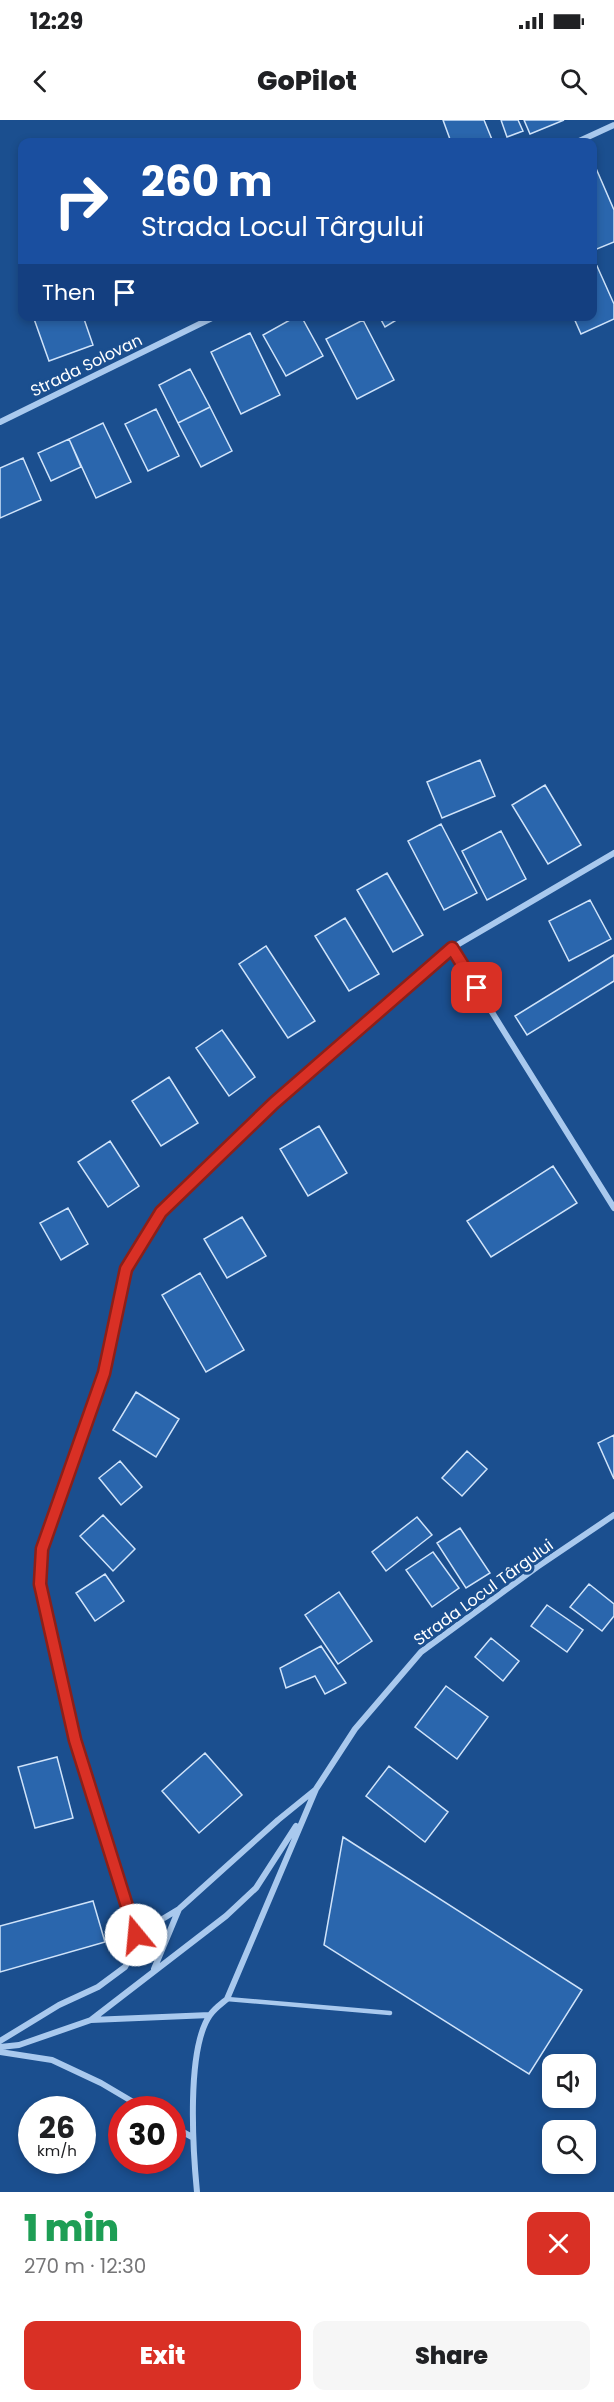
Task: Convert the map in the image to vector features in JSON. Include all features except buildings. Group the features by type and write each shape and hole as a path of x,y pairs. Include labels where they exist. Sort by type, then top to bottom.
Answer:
{"street":[{"path":"586,138 614,125"},
{"name":"Strada Solovan","path":"0,422 206,321"},
{"path":"0,2041 59,2005 98,1987 125,1967 131,1956 136,1935 75,1740 40,1584 42,1549 104,1373 126,1269 161,1212 274,1103 452,948 614,853"},
{"path":"452,948 614,1209"},
{"name":"Strada Locul Târgului","path":"91,2020 226,1916 256,1888 291,1836 316,1789 355,1729 421,1652 537,1567 614,1515"},
{"name":"Strada Locul Târgului","path":"136,1935 179,1909 316,1789"},
{"name":"Strada Locul Târgului","path":"197,2192 192,2137 200,2035 210,2015 227,1999 316,1789"},
{"name":"Strada Locul Târgului","path":"153,1971 179,1909"},
{"name":"Strada Locul Târgului","path":"0,2047 19,2044 91,2020 210,2015"},
{"path":"0,2052 52,2061 101,2083 123,2096"},
{"path":"186,2134 192,2137"}],"lane":[{"path":"227,1999 390,2013"}],"route":[{"path":"136,1935 75,1740 40,1584 42,1549 104,1373 126,1269 161,1212 274,1103 452,948 477,988"}]}
